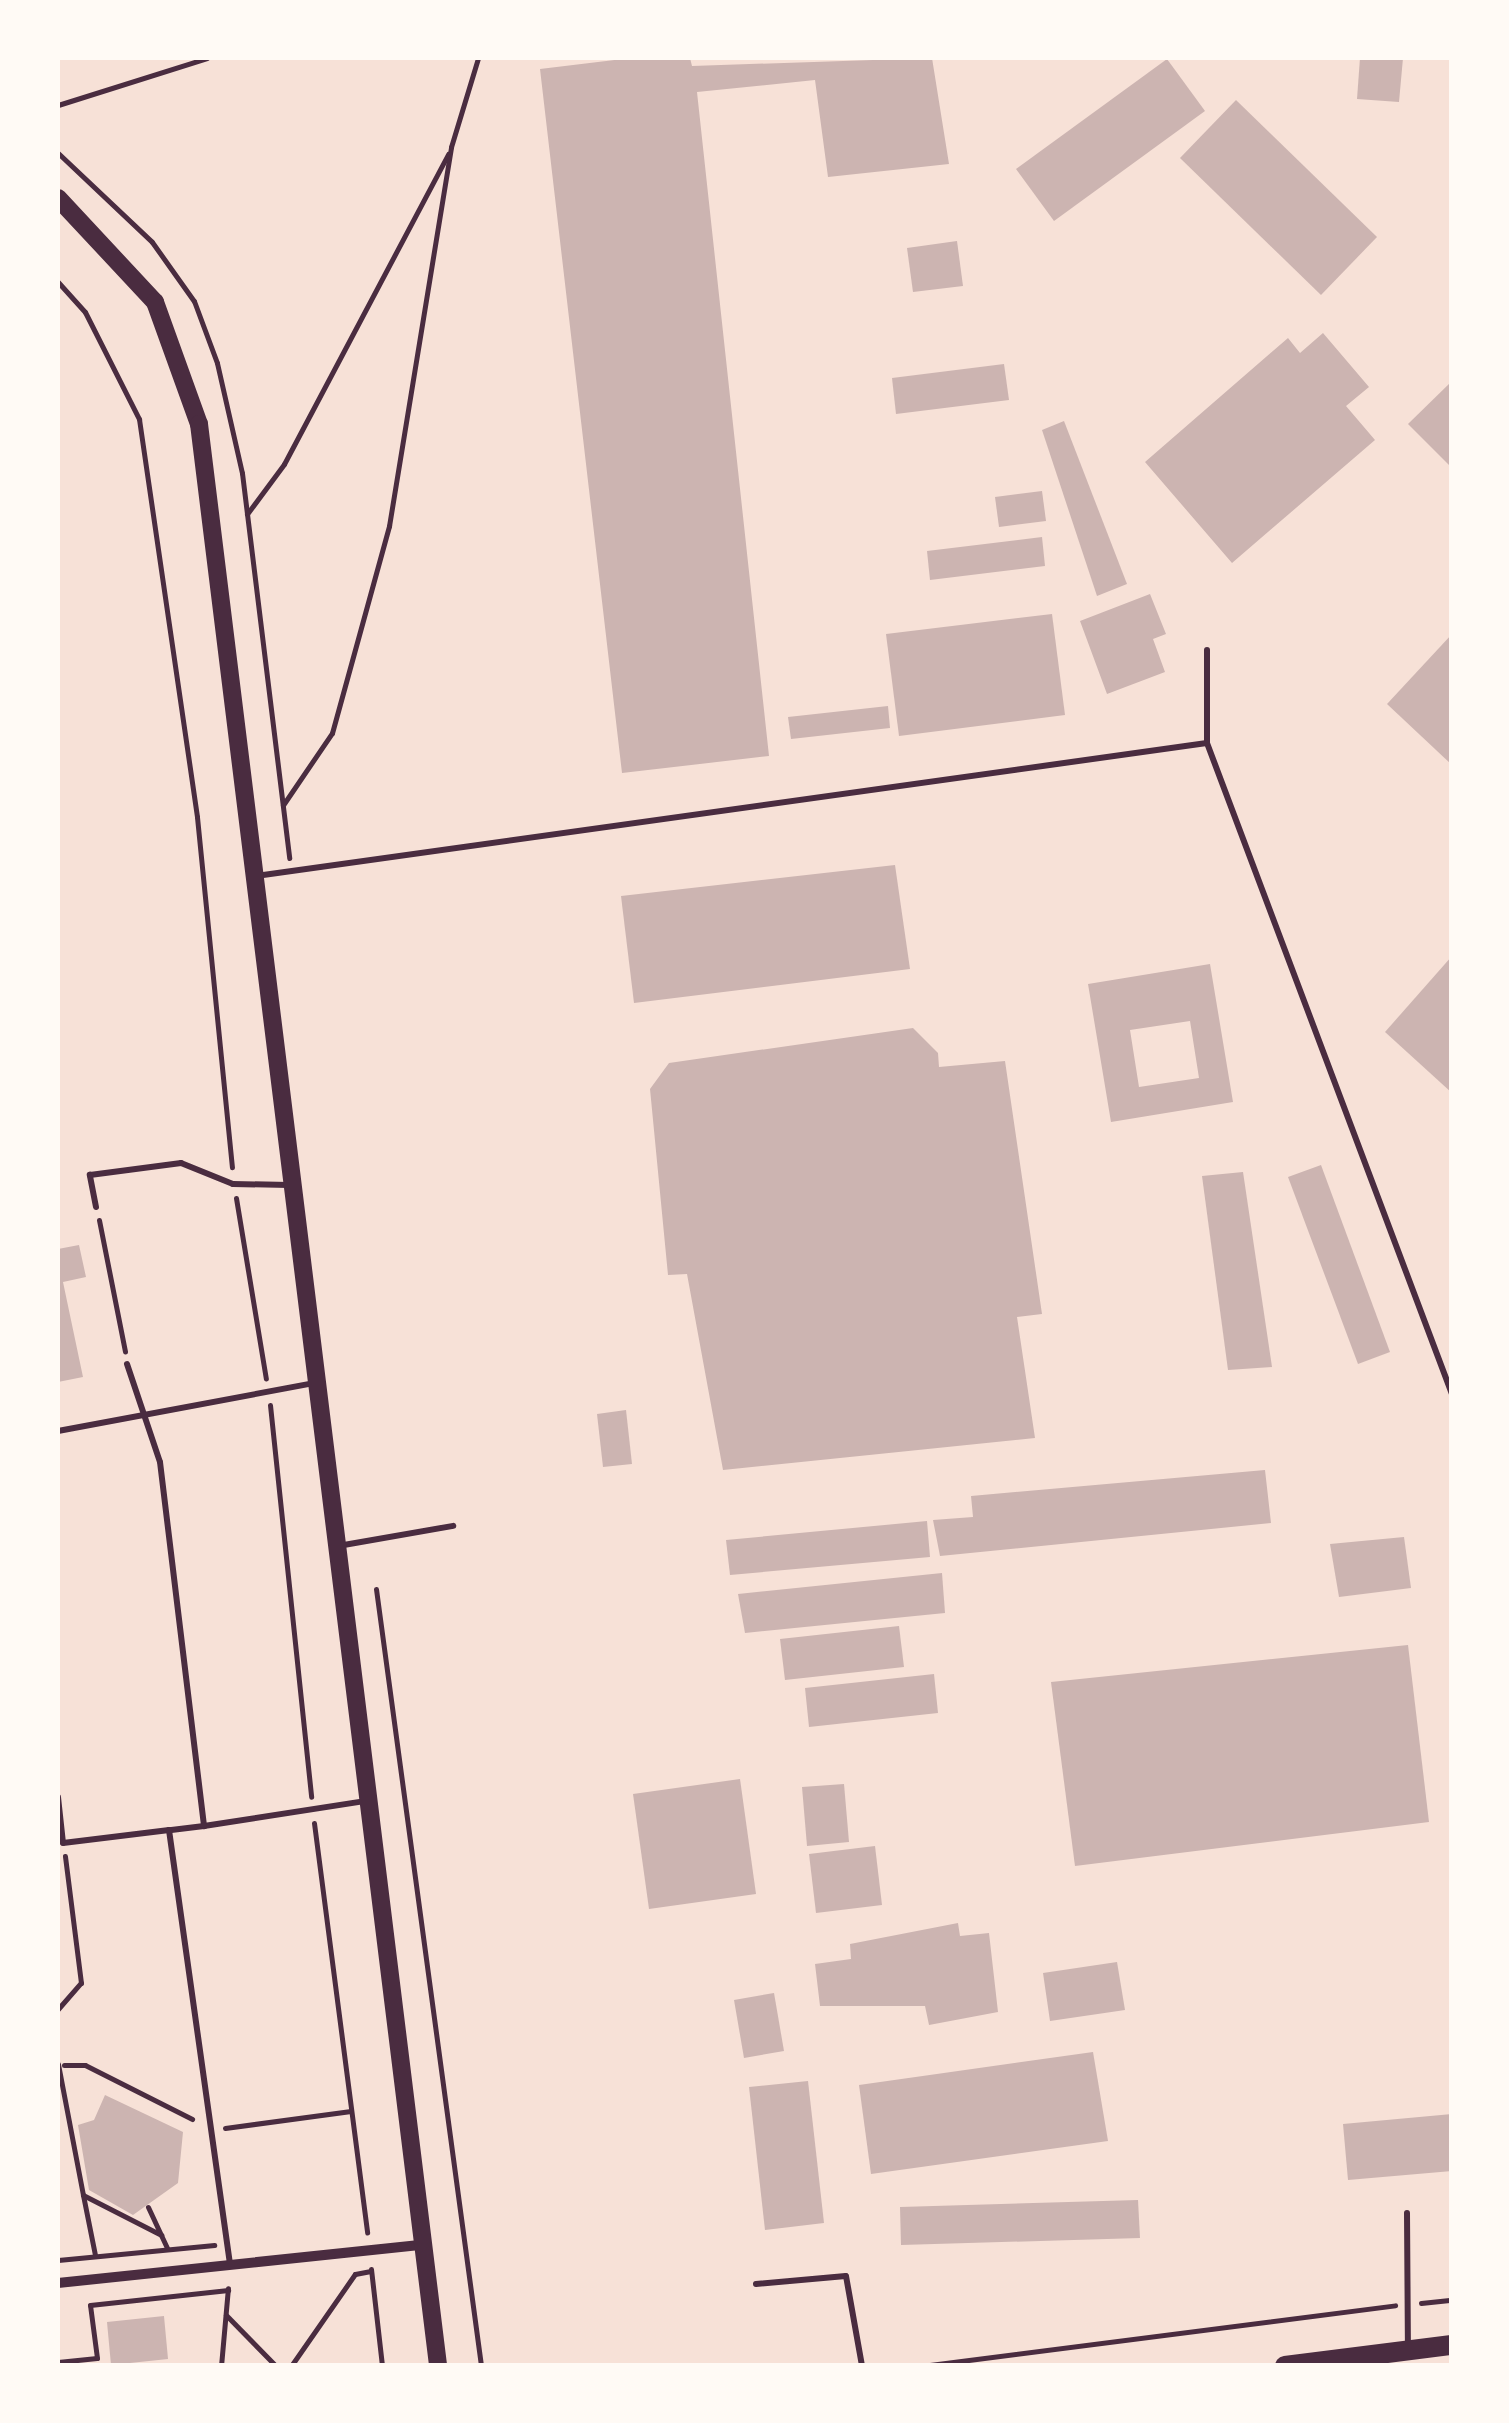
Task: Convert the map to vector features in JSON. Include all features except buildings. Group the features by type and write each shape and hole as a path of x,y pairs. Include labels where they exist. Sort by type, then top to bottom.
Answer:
{"main road":[{"path":"1285,2366 1452,2345"}],"street":[{"path":"58,198 155,302 180,357 199,424 438,2366"},
{"path":"58,2283 422,2245"}],"lane":[{"path":"1207,650 1207,743 1452,1394"},
{"path":"255,876 1207,743"},
{"path":"96,1207 90,1174 181,1162 234,1184 295,1185"},
{"path":"128,1364 138,1412 160,1462 204,1826"},
{"path":"58,1431 138,1412 315,1382"},
{"path":"336,1546 452,1526"},
{"path":"58,1797 63,1843 367,1801"},
{"path":"170,1830 230,2266"},
{"path":"1408,2214 1408,2350"},
{"path":"756,2284 846,2276 862,2366"}],"path":[{"path":"58,105 206,58"},
{"path":"282,807 332,732 389,526 452,147 478,58"},
{"path":"247,514 284,464 452,147"},
{"path":"58,282 85,312 138,419 198,817 234,1184 268,1392 312,1811 382,2366"},
{"path":"96,1207 128,1364"},
{"path":"376,1589 481,2366"},
{"path":"58,2009 80,1983 63,1843"},
{"path":"95,2255 61,2065 85,2066 192,2119"},
{"path":"211,2130 351,2111"},
{"path":"82,2195 161,2236"},
{"path":"148,2207 167,2248"},
{"path":"58,2260 227,2244"},
{"path":"220,2366 230,2266"},
{"path":"292,2366 355,2274 371,2271"},
{"path":"58,2362 97,2358 90,2305 228,2290"},
{"path":"922,2366 1452,2300"},
{"path":"226,2315 276,2366"},
{"path":"631,2366 648,2366"}]}
